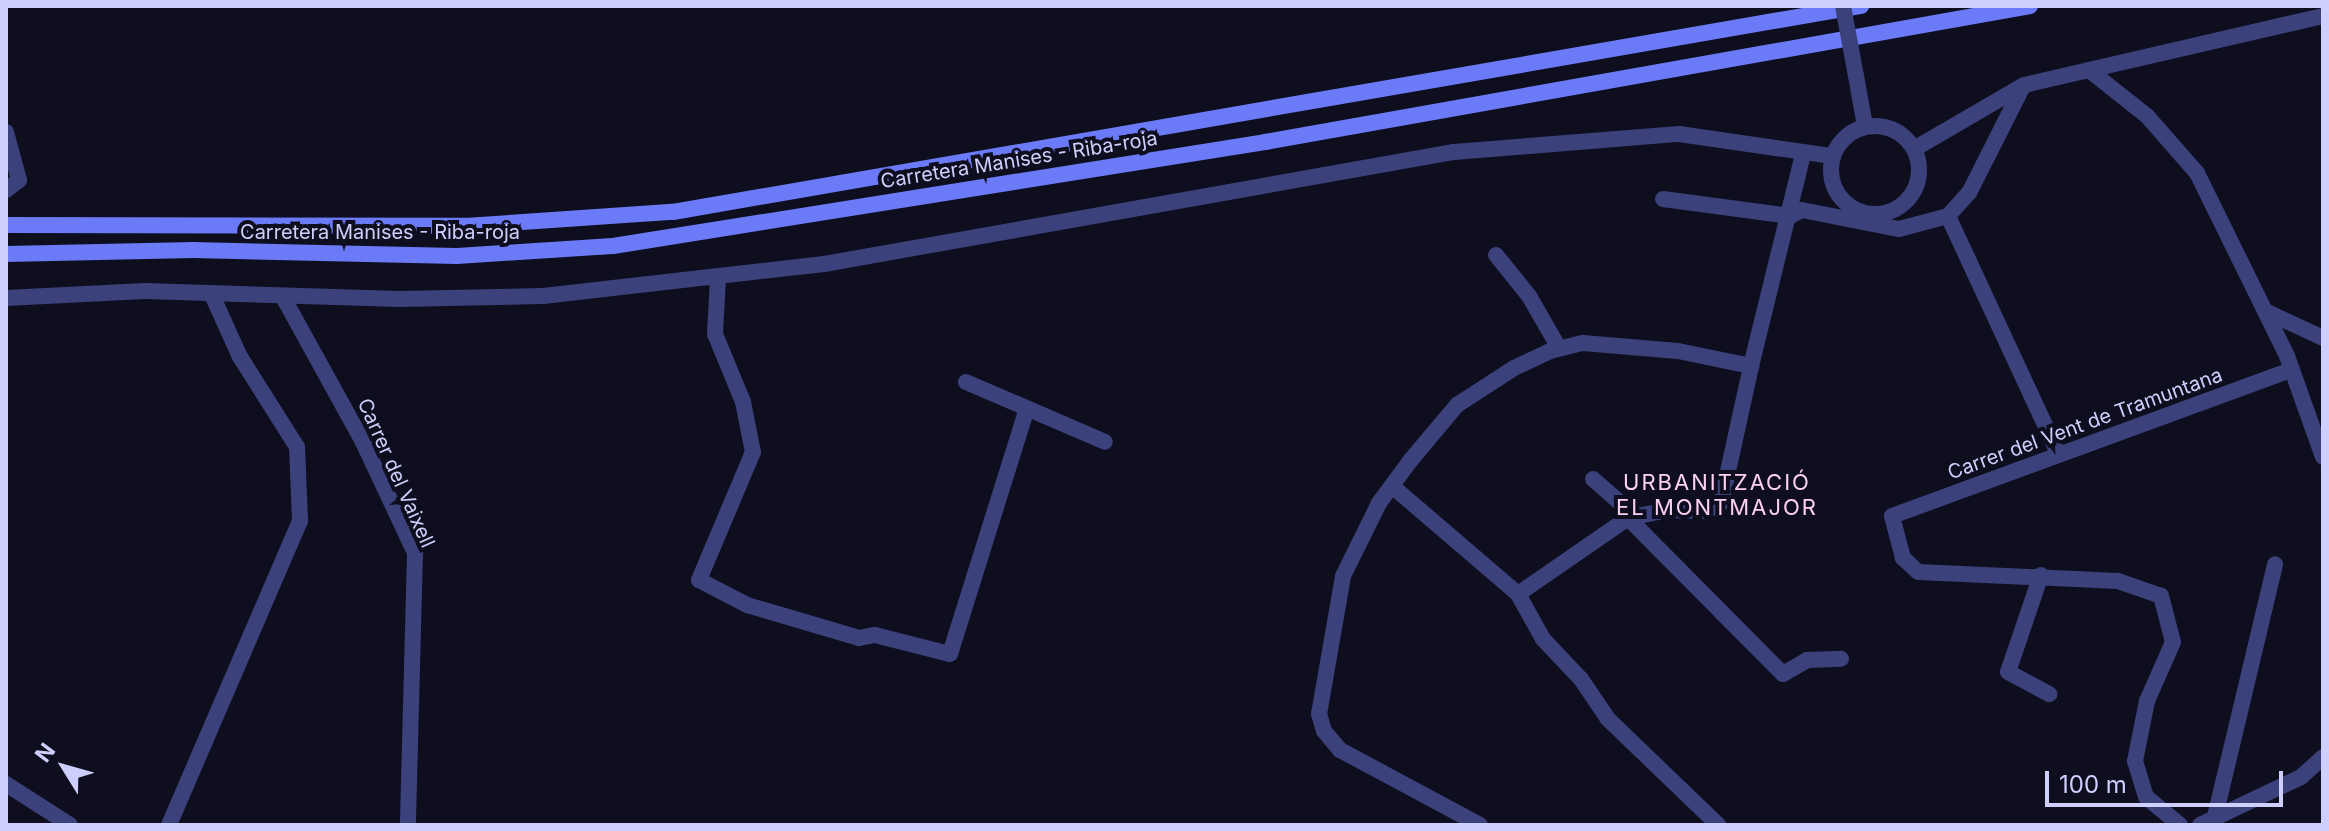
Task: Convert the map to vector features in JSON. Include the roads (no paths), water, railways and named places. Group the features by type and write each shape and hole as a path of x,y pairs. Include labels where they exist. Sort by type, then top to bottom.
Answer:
{"main road":[{"name":"Carretera Manises - Riba-roja","path":"6,225 465,226 673,212 1861,6"},
{"name":"Carretera Manises - Riba-roja","path":"6,254 193,250 457,256 613,246 1265,142 1380,117 2030,6"}],"street":[{"path":"1843,6 1865,126"},
{"path":"1914,149 2024,85 2323,16"},
{"path":"2089,70 2147,116 2197,173 2292,370 2323,457"},
{"path":"1663,199 1790,216 1802,210 1899,229 1948,216 1969,193 2024,85"},
{"path":"1865,126 1893,129 1914,149 1919,174 1912,193 1902,205 1871,214 1843,201 1834,187 1832,156 1840,142 1865,126"},
{"path":"6,132 19,180 6,190"},
{"path":"6,298 145,291 283,297 491,299 718,278 824,264 1454,152 1679,134 1803,155 1832,156"},
{"path":"1518,594 1632,517 1706,511 1721,503 1803,155"},
{"path":"1948,216 2058,453"},
{"path":"1496,255 1529,296 1559,348"},
{"path":"718,278 715,334 743,402 753,452 699,580 747,605 859,638 875,635 950,654 1026,411"},
{"path":"169,825 300,521 297,447 240,357 212,295"},
{"name":"Carrer del Vaixell","path":"283,297 363,442 415,553 408,825"},
{"path":"2265,311 2323,338"},
{"path":"1480,825 1340,750 1324,731 1319,714 1343,576 1392,486 1457,405 1514,368 1559,348 1625,345 1751,366"},
{"name":"Carrer del Vent de Tramuntana","path":"2041,575 1918,572 1903,558 1892,516 2292,370"},
{"path":"966,382 1026,411 1105,442"},
{"path":"1593,479 1783,674 1807,660 1841,659"},
{"path":"1392,486 1518,594 1543,639 1581,679 1608,719 1718,825"},
{"path":"2214,820 2275,564"},
{"path":"2049,694 2008,672 2041,575 2118,581 2161,596 2173,642 2147,701 2135,761 2146,797 2180,825"},
{"path":"2200,825 2301,777 2323,757"},
{"path":"6,784 70,825"}],"district":[{"name":"URBANITZACIÓ EL MONTMAJOR","path":"1717,494"}]}
